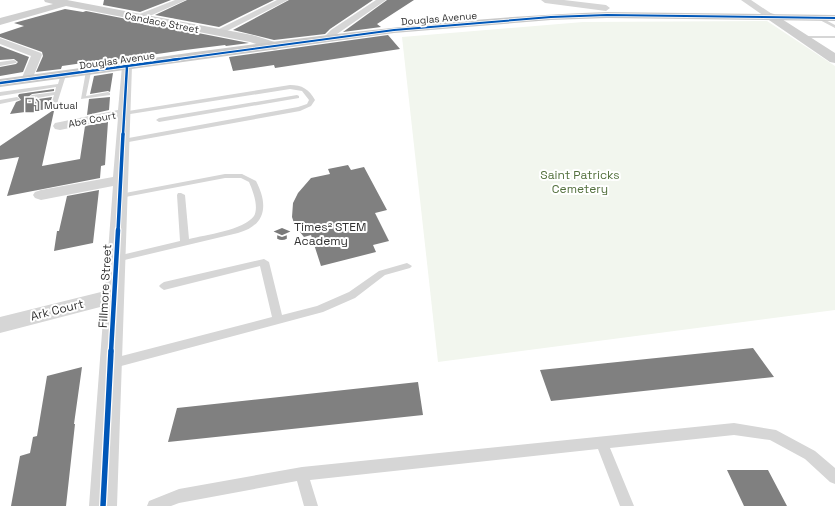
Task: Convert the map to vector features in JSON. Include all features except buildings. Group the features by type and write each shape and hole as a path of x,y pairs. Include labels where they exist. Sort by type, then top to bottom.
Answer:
{"main road":[{"name":"Douglas Avenue","path":"0,83 27,80 60,86 88,72 126,66 408,29 551,17 605,8 835,18"}],"street":[{"name":"Candace Street","path":"49,0 69,2 218,32 257,40 274,46"},
{"path":"140,17 182,0"},
{"path":"218,32 284,0"},
{"path":"327,40 334,32 382,0"},
{"path":"545,0 605,8"},
{"path":"746,0 835,59"},
{"path":"0,22 69,2"},
{"path":"0,41 37,54 27,80"},
{"name":"Fillmore Street","path":"103,506 126,66"},
{"name":"Abe Court","path":"60,126 124,113"},
{"path":"41,195 120,188"},
{"name":"Ark Court","path":"0,325 114,296"}],"lane":[{"path":"818,17 835,28"},
{"path":"801,37 835,37"},
{"path":"0,64 14,62"},
{"path":"88,72 83,98 108,94"},
{"path":"0,94 60,86"},
{"path":"33,95 60,86"},
{"path":"53,108 60,86"},
{"path":"123,141 304,108 311,104 311,99 304,89 290,86 124,113"},
{"path":"0,98 18,97 0,102"},
{"path":"159,120 297,97"},
{"path":"262,103 266,115"},
{"path":"116,259 228,233 253,221 260,212 261,207 252,181 242,176 225,176 120,188"},
{"path":"181,195 185,243"},
{"path":"164,286 264,262 278,320"},
{"path":"110,364 334,304 352,295 382,273 407,266"},
{"path":"154,506 179,496 302,474 734,429 772,434 810,455 830,471 835,477"},
{"path":"602,443 627,506"},
{"path":"302,474 311,506"}],"green space":[{"name":"Saint Patricks Cemetery","path":"767,21 835,66 835,310 438,362 402,37 583,22"}],"cycle path":[{"path":"0,83 394,30 551,17 607,15 835,18"},
{"path":"103,506 127,66"}],"place":[{"name":"Mutual","path":"32,105"},
{"name":"Times² STEM Academy","path":"282,234"}]}
